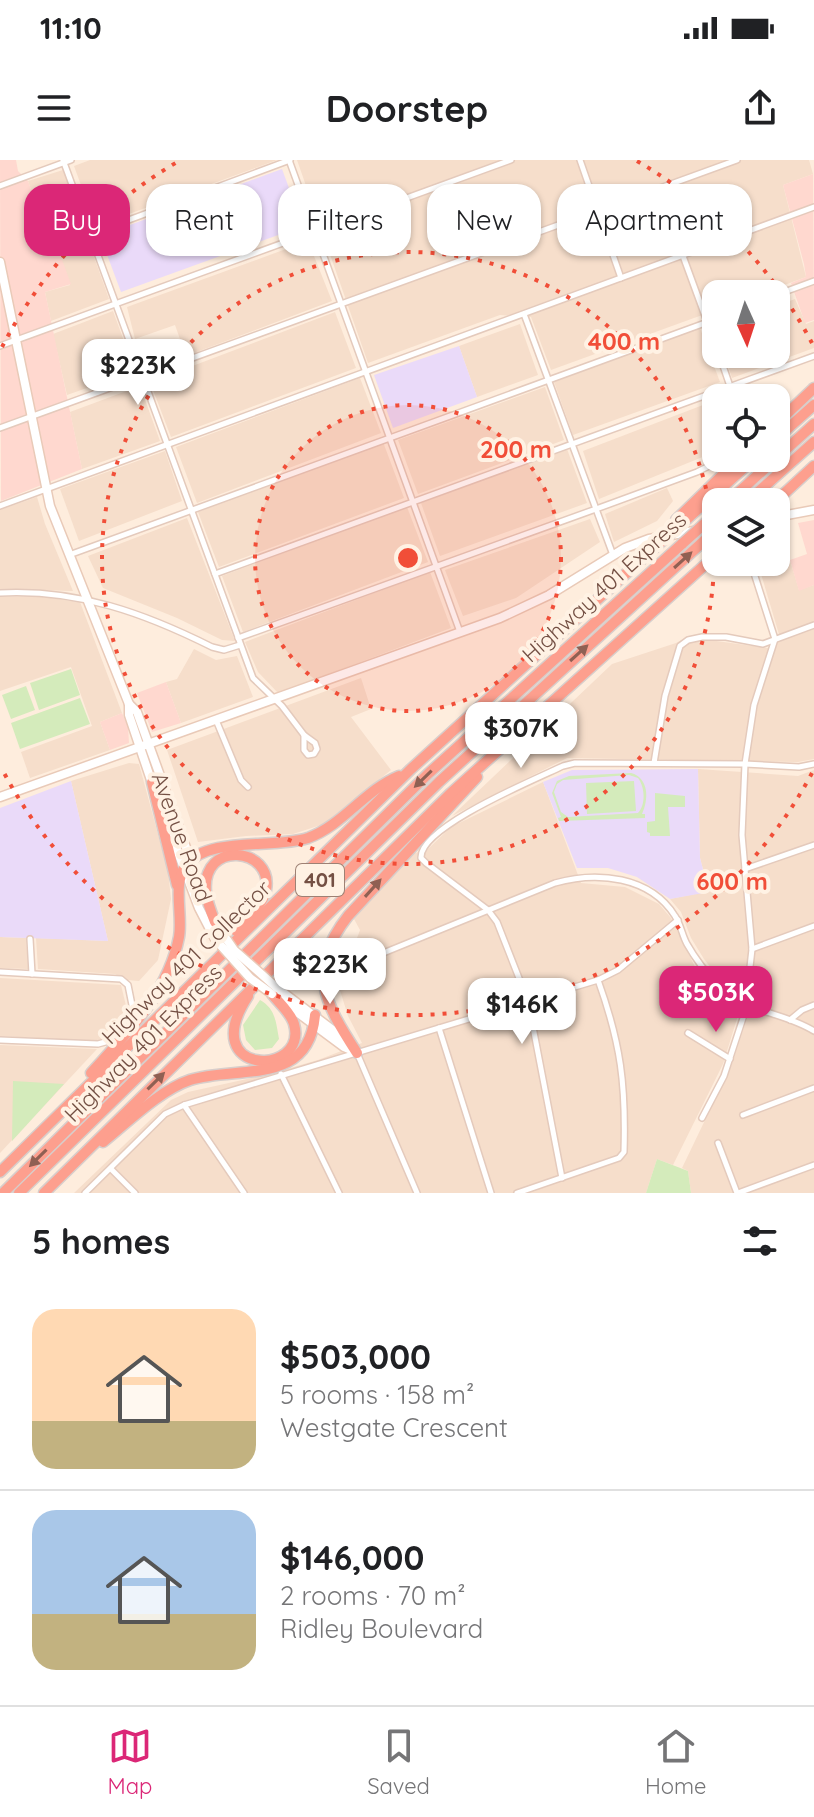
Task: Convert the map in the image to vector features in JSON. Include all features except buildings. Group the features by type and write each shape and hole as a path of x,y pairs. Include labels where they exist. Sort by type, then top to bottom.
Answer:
{"highway":[{"path":"790,411 814,388"},
{"path":"790,426 814,405"},
{"path":"743,488 814,424"},
{"path":"763,488 814,442"},
{"path":"790,488 814,466"},
{"path":"682,519 727,472"},
{"name":"Highway 401 Collector","path":"0,1172 408,772 682,519 738,472"},
{"name":"Highway 401 Express","path":"3,1193 429,773 683,543 702,531"},
{"name":"Highway 401 Express","path":"19,1193 410,810 702,543"},
{"name":"401","path":"44,1193 265,974 498,750 702,568"},
{"path":"357,1053 325,998 323,960 331,939 348,916 478,776 498,750"},
{"path":"77,1095 84,1080 133,1028 153,1001 179,934 180,881 187,864 196,856 218,848 311,837 341,819 392,779 408,772"},
{"path":"152,782 180,898"},
{"path":"217,930 206,892 210,868 225,856 246,856 257,863 263,872 266,890 226,949"},
{"path":"265,974 246,999 233,1025 232,1036 239,1051 254,1062 266,1063 278,1059 290,1048 295,1038 292,1020 274,991"},
{"path":"81,1155 90,1152 168,1091 189,1081 263,1072 286,1063 305,1046 315,1019"}],"main road":[{"name":"Avenue Road","path":"0,265 46,489 129,704 129,715 144,745 187,864 199,908 250,978 315,1019 344,1047 357,1053"},
{"path":"790,514 814,510"},
{"path":"0,797 526,607 613,555 649,539 702,525"},
{"name":"Avenue Road","path":"144,745 152,782 217,930"}],"street":[{"path":"0,186 71,160"},
{"path":"130,219 290,160 298,184"},
{"path":"411,197 511,160"},
{"path":"580,160 588,184"},
{"path":"672,184 737,160"},
{"path":"63,161 72,184"},
{"path":"752,230 814,207"},
{"path":"0,428 557,226"},
{"path":"0,346 278,245"},
{"path":"99,256 253,678 282,706 304,735"},
{"path":"323,256 460,632"},
{"path":"613,256 621,278"},
{"path":"0,506 683,256 702,308"},
{"path":"790,290 814,281"},
{"path":"524,314 613,555"},
{"path":"69,555 702,324"},
{"path":"736,384 814,356"},
{"path":"215,574 702,396"},
{"path":"238,638 702,470"},
{"path":"702,1118 730,1059 746,1006 752,949 742,811 745,764 754,705 775,639 755,576"},
{"path":"0,593 43,593 89,599 140,614 212,647 224,650 240,645"},
{"path":"654,763 665,696 680,646 688,640 702,637 726,637 763,644 814,625"},
{"path":"216,720 241,780 248,787"},
{"path":"562,1178 528,1001 497,922 488,910 426,863 420,851 447,823 575,763 799,767 814,764"},
{"path":"745,869 814,845"},
{"path":"371,958 568,879 625,880 649,891 670,907 700,964 722,989 746,1006 814,1031"},
{"path":"85,1193 165,1114 184,1105 598,980 618,970 678,920"},
{"path":"752,949 814,926"},
{"path":"30,939 32,974"},
{"path":"0,972 121,979 128,985 133,1010 109,1041 98,1044 0,1040"},
{"path":"517,1193 619,1158 624,1152 626,1099 622,1065 598,980"},
{"path":"790,1020 814,1005"},
{"path":"439,1028 491,1193"},
{"path":"688,1033 730,1059"},
{"path":"357,1053 417,1193"},
{"path":"281,1074 339,1193"},
{"path":"743,1115 814,1088"},
{"path":"184,1105 244,1193"},
{"path":"718,1143 737,1193 814,1165"},
{"path":"111,1169 135,1193"}],"shaded area":[{"path":"0,160 16,160 18,171 29,184 24,184 24,256 61,256 71,284 45,292 82,469 1,501"},
{"path":"90,160 277,160 211,184 146,184 146,208 130,214 130,184 81,184 74,166"},
{"path":"297,160 809,160 813,174 783,185 806,277 790,283 790,280 702,280 702,315 551,370 531,317 500,315 368,363 331,256 411,256 411,184 305,184"},
{"path":"282,169 288,184 278,184 278,235 262,241 262,184 241,184"},
{"path":"63,170 68,184 29,184 28,181"},
{"path":"813,174 814,320 805,323 791,283 806,277 804,264 783,185"},
{"path":"146,219 146,256 220,256 121,292 108,256 130,256 130,225"},
{"path":"278,252 278,256 314,256 332,301 186,356 175,325 135,339 127,307"},
{"path":"60,256 94,256 109,299 51,321 45,292 70,285"},
{"path":"795,299 806,324 814,321 814,348 790,357 790,301"},
{"path":"113,311 135,371 67,395 53,334"},
{"path":"335,312 356,368 171,437 150,382"},
{"path":"520,324 538,375 477,397 459,346"},
{"path":"700,328 702,368 715,368 720,382 702,384 702,388 573,435 554,382"},
{"path":"459,346 477,397 393,428 374,375"},
{"path":"729,368 759,368 732,378"},
{"path":"360,378 381,433 197,503 176,447"},
{"path":"140,386 160,441 82,469 70,412"},
{"path":"545,387 564,440 418,494 398,440"},
{"path":"702,405 702,457 599,499 583,451"},
{"path":"383,442 404,498 219,567 198,512"},
{"path":"567,449 587,503 440,556 421,503"},
{"path":"165,451 182,501 79,541 60,489"},
{"path":"667,488 673,501 657,521 614,542 605,514"},
{"path":"37,497 73,591 0,589 0,510"},
{"path":"407,507 428,562 243,632 222,576"},
{"path":"187,518 235,641 222,640 103,588 88,556"},
{"path":"590,519 600,542 516,598 463,616 445,570"},
{"path":"814,520 814,585 799,591 790,560 807,554 798,523"},
{"path":"790,560 799,590 814,585 814,759 798,762 567,758 452,816 612,664 687,637 768,648 781,641 762,576 790,576"},
{"path":"430,572 451,628 278,693 258,672 245,642"},
{"path":"35,596 80,602 122,713 100,722 110,750 30,778 21,752 92,726 71,667 0,691 0,597"},
{"path":"194,649 216,660 237,656 253,697 181,723 166,682 177,679"},
{"path":"361,678 371,709 351,717 391,770 324,824 293,834 198,842 167,750"},
{"path":"166,682 181,723 152,732 137,693"},
{"path":"122,713 128,727 129,743 110,750 100,722"},
{"path":"129,763 139,764 168,871 171,899 158,960 139,981 115,974 38,969 36,938 108,941 71,781"},
{"path":"698,769 798,776 814,770 814,1193 691,1193 688,1171 682,1168 732,1064 753,1001 721,981 704,959 691,938 681,912 670,899 709,891 700,858"},
{"path":"698,769 700,858 709,892 670,899 637,877 608,868 577,868 543,782 572,770"},
{"path":"71,781 108,941 0,937 0,808"},
{"path":"543,782 581,883 625,887 659,904 671,918 698,973 714,991 740,1009 723,1064 673,1165 657,1159 646,1193 74,1193 171,1100 188,1092 318,1060 362,1043 348,1016 339,987 360,930 354,919 413,854 429,848 451,827"},
{"path":"0,937 26,938 28,969 0,968"},
{"path":"0,978 121,985 128,1014 105,1038 96,1041 0,1036"},
{"path":"0,1045 97,1049 0,1153"}],"green space":[{"path":"71,669 80,695 39,710 30,683"},
{"path":"26,686 35,710 11,719 2,695"},
{"path":"80,698 90,724 20,749 11,723"},
{"path":"631,773 637,776 646,790 642,814 645,818 559,821 561,817 552,793 557,781 569,776","holes":["629,775 638,778 644,796 638,813 568,817 561,812 554,792 563,780"]},
{"path":"634,781 636,811 587,814 586,783"},
{"path":"655,793 685,796 685,807 668,807 670,836 650,836 647,832 647,822 655,821"},
{"path":"260,1000 272,1012 279,1039 272,1048 255,1050 246,1040 243,1025"},
{"path":"13,1081 64,1084 12,1141"},
{"path":"657,1159 688,1171 691,1193 646,1193"}]}
